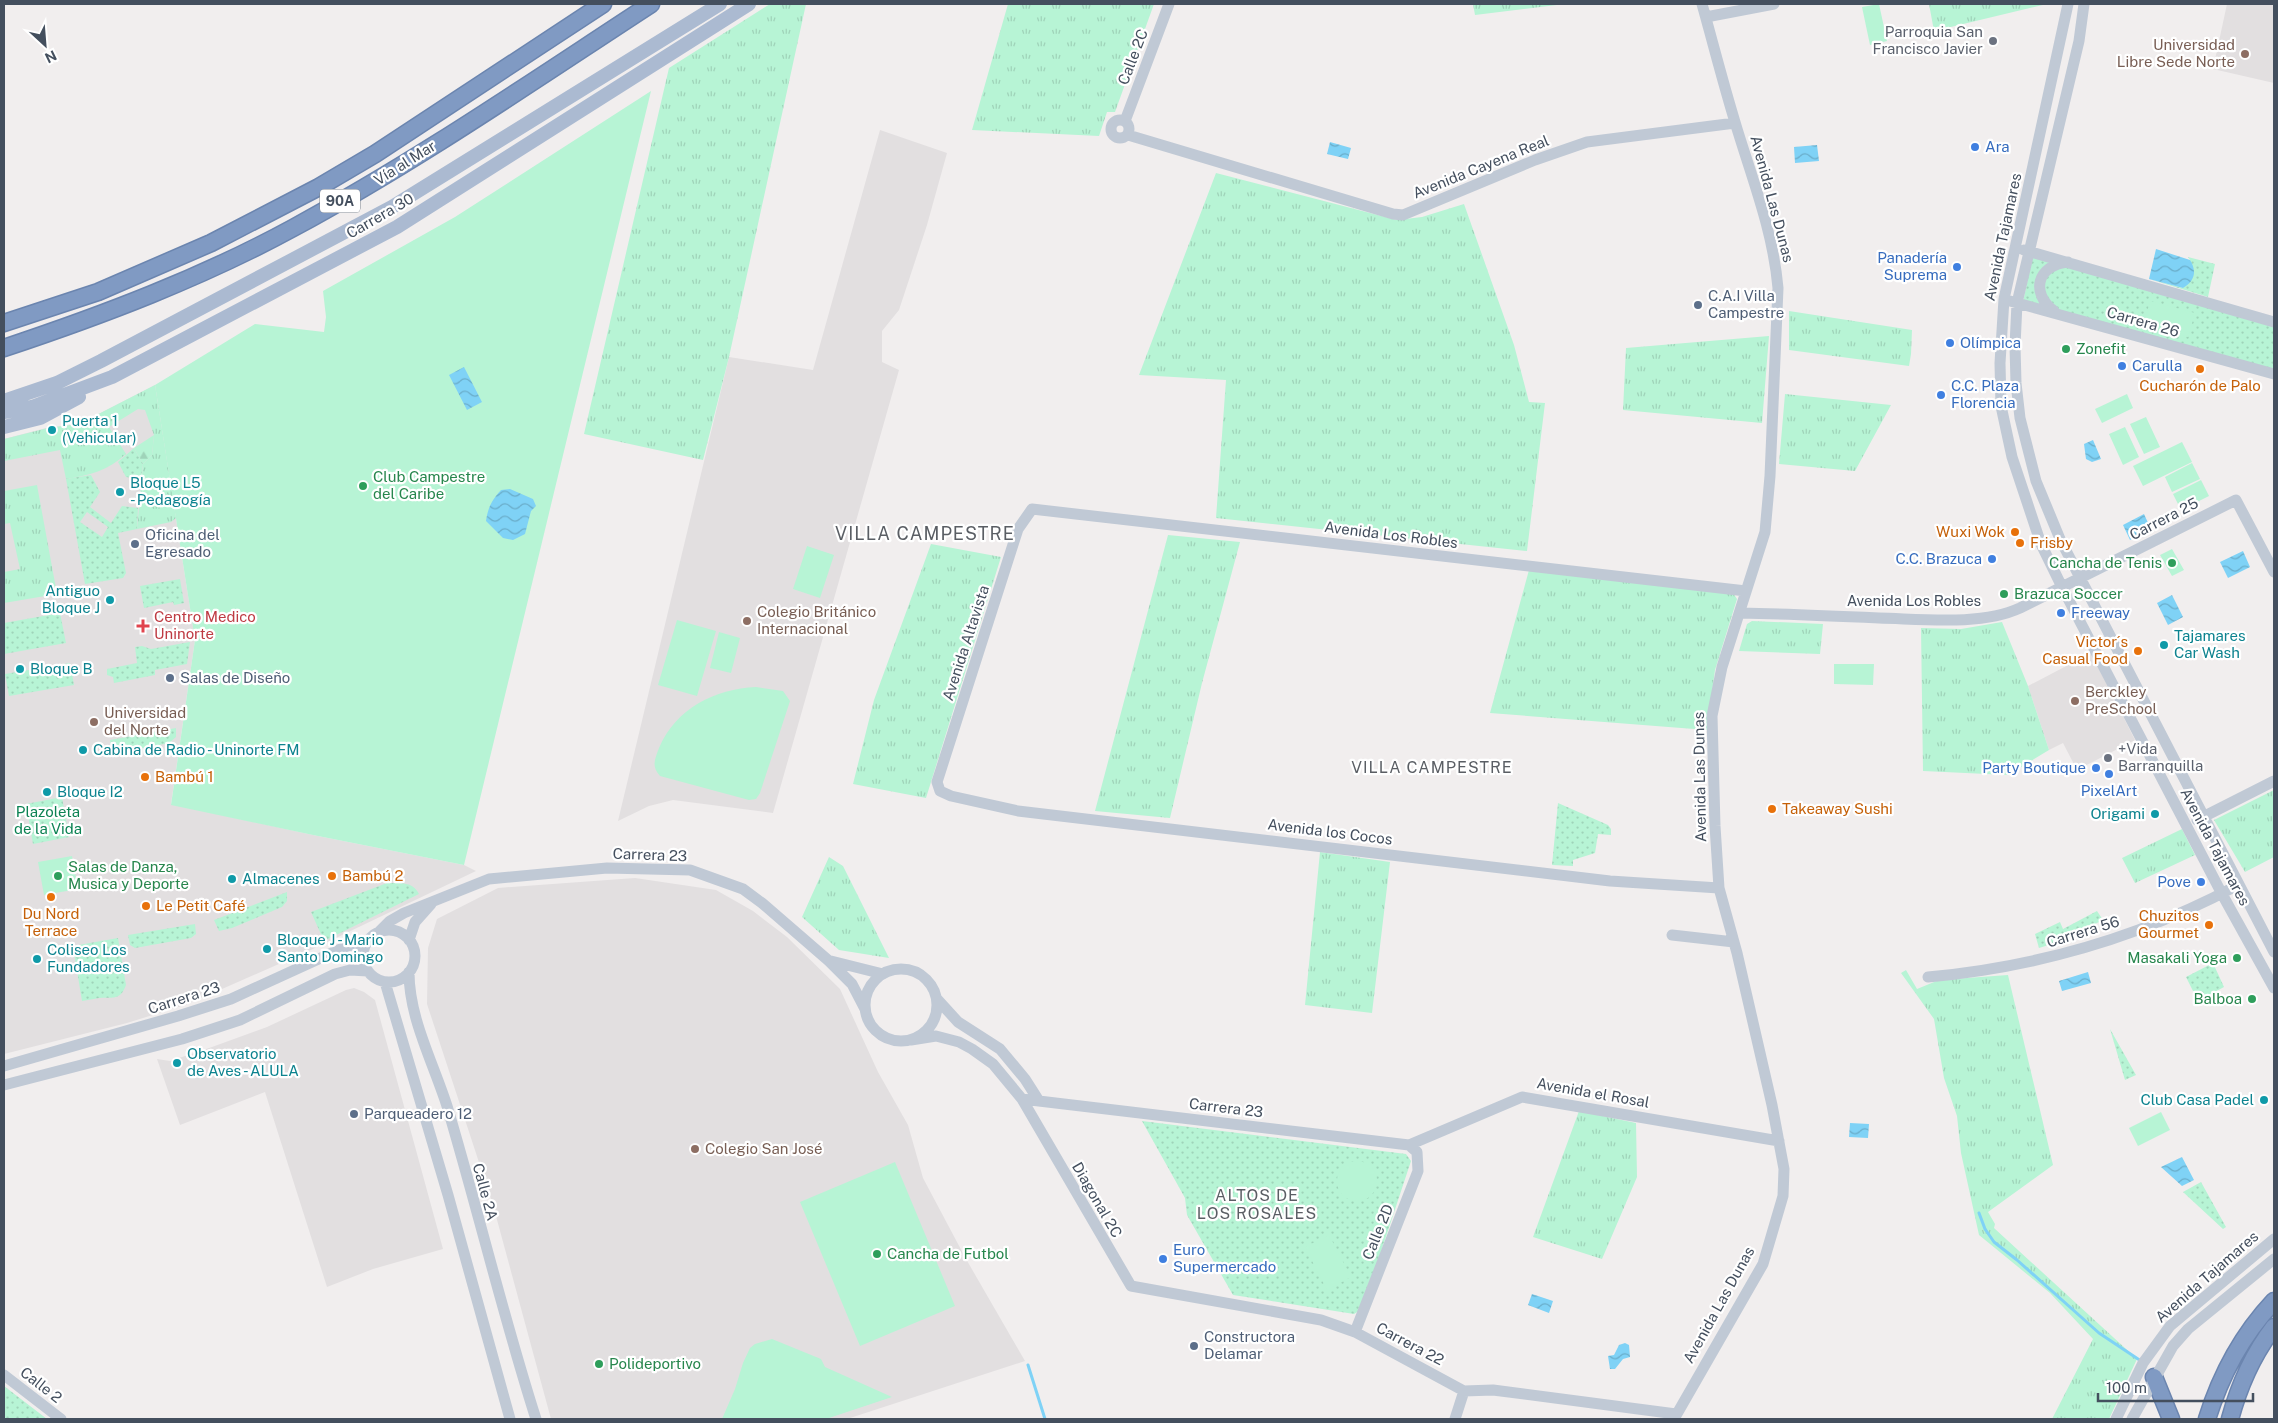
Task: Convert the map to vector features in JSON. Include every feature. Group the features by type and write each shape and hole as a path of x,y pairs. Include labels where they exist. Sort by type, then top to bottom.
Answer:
{"highway":[{"name":"Vía al Mar","path":"4,323 98,292 211,243 319,187 375,154 603,4"},
{"name":"Vía al Mar","path":"4,348 99,316 155,293 291,229 393,172 651,4"},
{"path":"2207,1419 2221,1380 2236,1351 2250,1329 2274,1301"},
{"path":"2230,1419 2236,1397 2251,1362 2274,1327"},
{"path":"2154,1377 2171,1419"}],"main road":[{"name":"Carrera 30","path":"4,401 57,382 101,361 392,207 720,4"},
{"name":"Carrera 30","path":"4,412 32,407 112,377 397,227 749,4"},
{"path":"4,390 46,380 101,361"},
{"path":"4,427 40,418 112,377"}],"street":[{"name":"Calle 2C","path":"1125,121 1169,4"},
{"name":"Avenida Las Dunas","path":"1675,1417 1763,1264 1783,1196 1784,1169 1734,942 1719,888 1712,716 1722,667 1765,532 1770,476 1778,288 1776,266 1761,205 1735,123 1702,4"},
{"path":"1706,17 1774,4"},
{"name":"Avenida Tajamares","path":"2068,4 2004,299 2000,363 2003,414 2012,457 2041,544 2062,587 2222,894 2274,988"},
{"name":"Avenida Tajamares","path":"2084,4 2079,40 2017,303 2016,383 2020,418 2042,496 2079,579 2274,952"},
{"path":"1116,121 1125,121 1129,129 1122,136 1111,131 1116,121"},
{"name":"Avenida Cayena Real","path":"1122,136 1393,214 1403,215 1490,177 1586,142 1735,123"},
{"path":"2016,247 2274,322"},
{"path":"2056,313 2042,300 2039,288 2040,281 2052,266 2072,262"},
{"name":"Carrera 26","path":"2004,299 2274,374"},
{"name":"Carrera 25","path":"2079,579 2236,500 2274,572"},
{"name":"Avenida Los Robles","path":"1032,509 1746,591"},
{"name":"Avenida Altavista","path":"940,791 938,782 1018,529 1032,509"},
{"name":"Avenida Los Robles","path":"1740,613 1920,619 1976,618 2013,612 2079,579"},
{"path":"2187,825 2274,781"},
{"name":"Avenida los Cocos","path":"940,791 951,796 1018,811 1610,881 1719,888"},
{"name":"Carrera 23","path":"378,933 390,921 431,901 478,882 499,877 607,868 690,870 743,889 762,903 829,961 852,984 865,1009"},
{"name":"Carrera 56","path":"1928,977 1994,969 2055,956 2118,938 2171,918 2238,885"},
{"name":"Carrera 23","path":"408,940 413,926 420,915 431,904 444,896"},
{"path":"384,931 398,932 408,940 414,952 414,959 409,972 401,979 385,982 375,978 368,971 363,960 368,942 378,933 384,931"},
{"path":"1672,935 1734,942"},
{"name":"Carrera 23","path":"4,1066 178,1016 231,998 347,946 368,942"},
{"name":"Carrera 23","path":"829,961 883,974"},
{"path":"1022,1099 993,1064 959,1042 936,1036 898,1041 886,1038 876,1031 869,1021 865,1009 869,989 883,974 899,969 916,972 930,983 937,999 958,1022 1000,1049 1025,1079 1039,1101 1038,1128"},
{"path":"4,1085 182,1039 240,1020 335,974 350,970 368,971"},
{"name":"Calle 2A","path":"409,972 409,988 413,1008 446,1105 509,1335 536,1419"},
{"path":"385,982 448,1194 510,1419"},
{"path":"911,1040 924,1032 934,1020 937,999"},
{"name":"Avenida el Rosal","path":"1409,1145 1522,1097 1764,1140 1779,1140"},
{"name":"Carrera 23","path":"1022,1099 1409,1145"},
{"name":"Diagonal 2C","path":"1022,1099 1131,1286"},
{"name":"Calle 2D","path":"1355,1332 1418,1171 1420,1163 1417,1152 1409,1145"},
{"name":"Avenida Tajamares","path":"2116,1419 2143,1363 2154,1345 2186,1310 2253,1258 2274,1238"},
{"name":"Avenida Tajamares","path":"2132,1419 2173,1346 2188,1329 2274,1259"},
{"name":"Carrera 22","path":"1131,1286 1321,1320 1355,1332 1464,1390 1493,1390 1675,1417"},
{"path":"2143,1363 2154,1377"},
{"name":"Calle 2","path":"4,1375 61,1419"},
{"path":"1455,1419 1464,1390"}],"shaded area":[{"name":"Universidad Libre Sede Norte","path":"2227,4 2274,4 2274,83 2213,69"},
{"name":"Colegio Británico Internacional","path":"880,130 947,153 927,225 899,310 882,331 882,362 899,370 773,813 673,800 649,806 618,821 729,357 813,370"},
{"name":"Universidad del Norte","path":"155,385 195,640 171,804 464,865 476,871 315,948 188,1004 127,1023 4,1054 4,439 46,428 79,424"},
{"name":"Berckley PreSchool","path":"2091,653 2135,740 2077,770 2063,743 2049,750 2028,686"},
{"name":"Colegio San José","path":"635,878 716,890 753,911 787,937 840,989 878,1072 908,1125 923,1178 966,1259 1025,1361 847,1419 551,1419 493,1205 427,1004 428,948 437,919 498,888"},
{"path":"354,988 375,1000 443,1249 373,1269 327,1287 265,1092 180,1125 157,1059 170,1061 212,1047 267,1027"}],"green space":[{"path":"770,4 806,4 729,357 703,460 584,434 669,68"},
{"path":"1008,4 1154,4 1115,112 1107,112 1099,136 972,130"},
{"path":"1473,4 1565,4 1475,15"},
{"path":"1879,4 1887,41 1870,45 1862,7"},
{"path":"1929,4 2047,4 1934,31"},
{"name":"Club Campestre del Caribe","path":"651,91 464,865 171,805 195,640 155,385 255,324 324,332 326,317 323,291 455,217"},
{"path":"1216,173 1397,220 1422,217 1464,204 1514,345 1529,402 1545,403 1527,551 1216,518 1226,380 1139,375"},
{"path":"2033,255 2274,323 2274,372 2023,302"},
{"path":"2188,257 2215,264 2208,297 2149,279 2183,288 2190,260"},
{"path":"2150,301 2195,313 2188,337 2144,324"},
{"path":"1789,311 1912,330 1909,366 1789,350"},
{"path":"1769,336 1762,423 1623,410 1626,348"},
{"path":"155,385 176,518 171,522 137,529 143,464 152,455 154,435 145,410 138,409 109,427 126,454 113,464 98,471 66,479 60,450 4,461 4,439 48,428 48,433 56,432 55,427 79,424"},
{"path":"1785,394 1891,405 1855,471 1779,464"},
{"path":"2127,394 2133,408 2102,423 2095,409"},
{"path":"2146,417 2160,447 2144,454 2130,424"},
{"path":"2125,427 2139,457 2123,465 2109,434"},
{"path":"154,435 152,455 143,464 134,448"},
{"path":"2182,442 2192,462 2143,486 2133,466"},
{"path":"134,448 143,464 141,479 126,477 118,462"},
{"path":"2192,463 2200,479 2172,492 2165,477"},
{"path":"91,475 100,492 90,507 111,523 122,506 138,508 137,529 118,533 126,573 123,578 85,584 66,479","holes":["87,512 108,527 102,537 80,522"]},
{"path":"2201,480 2209,496 2181,510 2173,494"},
{"path":"37,485 57,594 4,603 4,572 20,569 10,523 4,524 4,491"},
{"path":"1168,535 1240,542 1202,683 1170,818 1095,811"},
{"path":"931,544 1001,557 926,798 853,784 874,700"},
{"path":"807,546 834,555 820,598 793,589"},
{"name":"Cancha de Tenis","path":"2172,549 2184,570 2172,576 2160,555"},
{"path":"1529,570 1733,593 1737,599 1715,670 1707,730 1490,713"},
{"path":"180,579 184,603 174,605 173,602 144,608 140,586"},
{"path":"60,613 66,643 4,654 4,623"},
{"path":"677,620 716,631 697,696 658,685"},
{"path":"1752,621 1823,624 1820,654 1739,651 1747,624"},
{"path":"2002,622 2028,686 2049,750 2008,775 1923,771 1921,628 1961,629"},
{"path":"719,632 740,638 731,673 710,668"},
{"path":"190,642 187,664 155,670 155,675 114,683 113,677 107,675 107,669 137,663 135,647 142,646 151,649"},
{"path":"70,663 74,685 9,696 5,674"},
{"path":"1834,664 1874,664 1873,685 1834,684"},
{"path":"756,687 783,691 790,701 760,793 756,799 749,800 660,776 655,769 655,759 659,748 666,734 686,712 698,703 726,692"},
{"path":"176,728 176,737 169,743 117,753 112,751 110,740"},
{"path":"2274,790 2274,857 2245,872 2214,820"},
{"name":"Plazoleta de la Vida","path":"62,797 69,837 33,844 26,804"},
{"path":"1558,803 1608,825 1611,829 1611,835 1598,834 1595,853 1573,860 1573,866 1552,865"},
{"path":"2182,829 2195,855 2135,883 2122,858"},
{"path":"1320,852 1390,862 1372,1013 1305,1005"},
{"name":"Salas de Danza, Musica y Deporte","path":"72,856 78,889 44,895 38,862"},
{"path":"829,857 843,866 889,958 839,950 802,917"},
{"path":"387,883 410,885 419,894 324,941 311,912"},
{"path":"287,892 287,901 282,907 232,928 219,931 214,920"},
{"path":"2097,911 2103,920 2087,928 2088,933 2039,948 2035,934 2060,922 2063,929"},
{"path":"195,924 196,934 191,938 135,948 130,945 128,935"},
{"path":"118,938 126,985 124,990 116,997 82,1001 73,946"},
{"path":"2213,963 2224,987 2198,1001 2186,977"},
{"path":"1906,970 1917,989 1939,980 2008,975 2053,1165 1988,1212 1995,1224 1994,1228 2137,1359 2109,1419 2052,1419 2093,1339 2050,1293 1979,1235 1961,1153 1957,1116 1944,1078 1934,1019 1901,973"},
{"path":"2110,1029 2136,1075 2125,1080"},
{"path":"1579,1111 1636,1123 1637,1177 1602,1259 1533,1237"},
{"path":"2161,1112 2170,1130 2138,1146 2129,1128"},
{"path":"1142,1121 1406,1154 1411,1161 1362,1309 1354,1314 1233,1295 1187,1215 1185,1198"},
{"path":"1361,1161 1368,1164 1374,1170 1377,1181 1376,1189 1368,1198 1361,1201 1353,1201 1346,1198 1338,1189 1337,1177 1340,1170 1349,1162"},
{"name":"Cancha de Futbol","path":"895,1162 955,1306 860,1346 800,1202"},
{"path":"2201,1182 2226,1227 2223,1229 2183,1192"},
{"path":"1329,1235 1351,1277 1327,1290 1305,1247"},
{"path":"772,1339 821,1359 825,1367 892,1397 826,1419 722,1419 750,1348 755,1344"},
{"path":"4,1386 47,1419 4,1419"}],"water":[{"path":"1330,142 1351,148 1348,159 1327,154"},
{"path":"1817,145 1819,161 1795,163 1794,147"},
{"path":"2156,249 2190,260 2194,268 2194,276 2187,285 2183,288 2149,279"},
{"path":"464,367 482,402 467,410 449,375"},
{"path":"2093,440 2101,459 2092,462 2086,459 2084,444"},
{"path":"510,489 533,499 536,506 531,511 525,534 513,540 503,538 486,521 489,508 495,497 501,490"},
{"path":"2144,514 2149,525 2141,529 2143,533 2130,540 2123,525"},
{"path":"2243,551 2250,567 2228,578 2220,562"},
{"path":"2172,595 2183,617 2168,625 2157,603"},
{"path":"2088,972 2091,983 2062,991 2059,981"},
{"path":"1850,1123 1869,1124 1868,1138 1849,1137"},
{"path":"2182,1157 2194,1180 2182,1186 2161,1167"},
{"path":"1532,1294 1553,1301 1549,1313 1528,1305"},
{"path":"1625,1343 1629,1345 1630,1357 1623,1359 1615,1369 1610,1369 1608,1356 1614,1355 1619,1345"}],"waterway":[{"path":"1979,1213 1985,1229 1994,1242 2099,1333 2141,1361"},
{"path":"1028,1365 1045,1419"}],"place":[{"name":"Parroquia San Francisco Javier","path":"1993,41"},
{"name":"Universidad Libre Sede Norte","path":"2245,54"},
{"name":"Ara","path":"1975,147"},
{"name":"Panadería Suprema","path":"1957,267"},
{"name":"C.A.I Villa Campestre","path":"1698,305"},
{"name":"Olímpica","path":"1950,343"},
{"name":"Zonefit","path":"2066,349"},
{"name":"Carulla","path":"2122,366"},
{"name":"Cucharón de Palo","path":"2200,369"},
{"name":"C.C. Plaza Florencia","path":"1941,395"},
{"name":"Puerta 1 (Vehicular)","path":"52,430"},
{"name":"Club Campestre del Caribe","path":"363,486"},
{"name":"Bloque L5 - Pedagogía","path":"120,492"},
{"name":"Wuxi Wok","path":"2015,532"},
{"name":"Frisby","path":"2020,543"},
{"name":"Oficina del Egresado","path":"135,544"},
{"name":"C.C. Brazuca","path":"1992,559"},
{"name":"Cancha de Tenis","path":"2172,563"},
{"name":"Brazuca Soccer","path":"2004,594"},
{"name":"Antiguo Bloque J","path":"110,600"},
{"name":"Freeway","path":"2061,613"},
{"name":"Colegio Británico Internacional","path":"747,621"},
{"name":"Centro Medico Uninorte","path":"143,626"},
{"name":"Tajamares Car Wash","path":"2164,645"},
{"name":"Victor´s Casual Food","path":"2138,651"},
{"name":"Bloque B","path":"20,669"},
{"name":"Salas de Diseño","path":"170,678"},
{"name":"Berckley PreSchool","path":"2075,701"},
{"name":"Universidad del Norte","path":"94,722"},
{"name":"Cabina de Radio - Uninorte FM","path":"83,750"},
{"name":"+Vida Barranquilla","path":"2108,758"},
{"name":"Party Boutique","path":"2096,768"},
{"name":"PixelArt","path":"2109,774"},
{"name":"Bambú 1","path":"145,777"},
{"name":"Bloque I2","path":"47,792"},
{"name":"Takeaway Sushi","path":"1772,809"},
{"name":"Origami","path":"2155,814"},
{"name":"Salas de Danza, Musica y Deporte","path":"58,876"},
{"name":"Bambú 2","path":"332,876"},
{"name":"Almacenes","path":"232,879"},
{"name":"Pove","path":"2201,882"},
{"name":"Du Nord Terrace","path":"51,897"},
{"name":"Le Petit Café","path":"146,906"},
{"name":"Chuzitos Gourmet","path":"2209,925"},
{"name":"Bloque J - Mario Santo Domingo","path":"267,949"},
{"name":"Masakali Yoga","path":"2237,958"},
{"name":"Coliseo Los Fundadores","path":"37,959"},
{"name":"Balboa","path":"2252,999"},
{"name":"Observatorio de Aves - ALULA","path":"177,1063"},
{"name":"Club Casa Padel","path":"2264,1100"},
{"name":"Parqueadero 12","path":"354,1114"},
{"name":"Colegio San José","path":"695,1149"},
{"name":"Cancha de Futbol","path":"877,1254"},
{"name":"Euro Supermercado","path":"1163,1259"},
{"name":"Constructora Delamar","path":"1194,1346"},
{"name":"Polideportivo","path":"599,1364"}],"district":[{"name":"VILLA CAMPESTRE","path":"925,534"},
{"name":"VILLA CAMPESTRE","path":"1432,767"},
{"name":"ALTOS DE LOS ROSALES","path":"1257,1204"}]}
